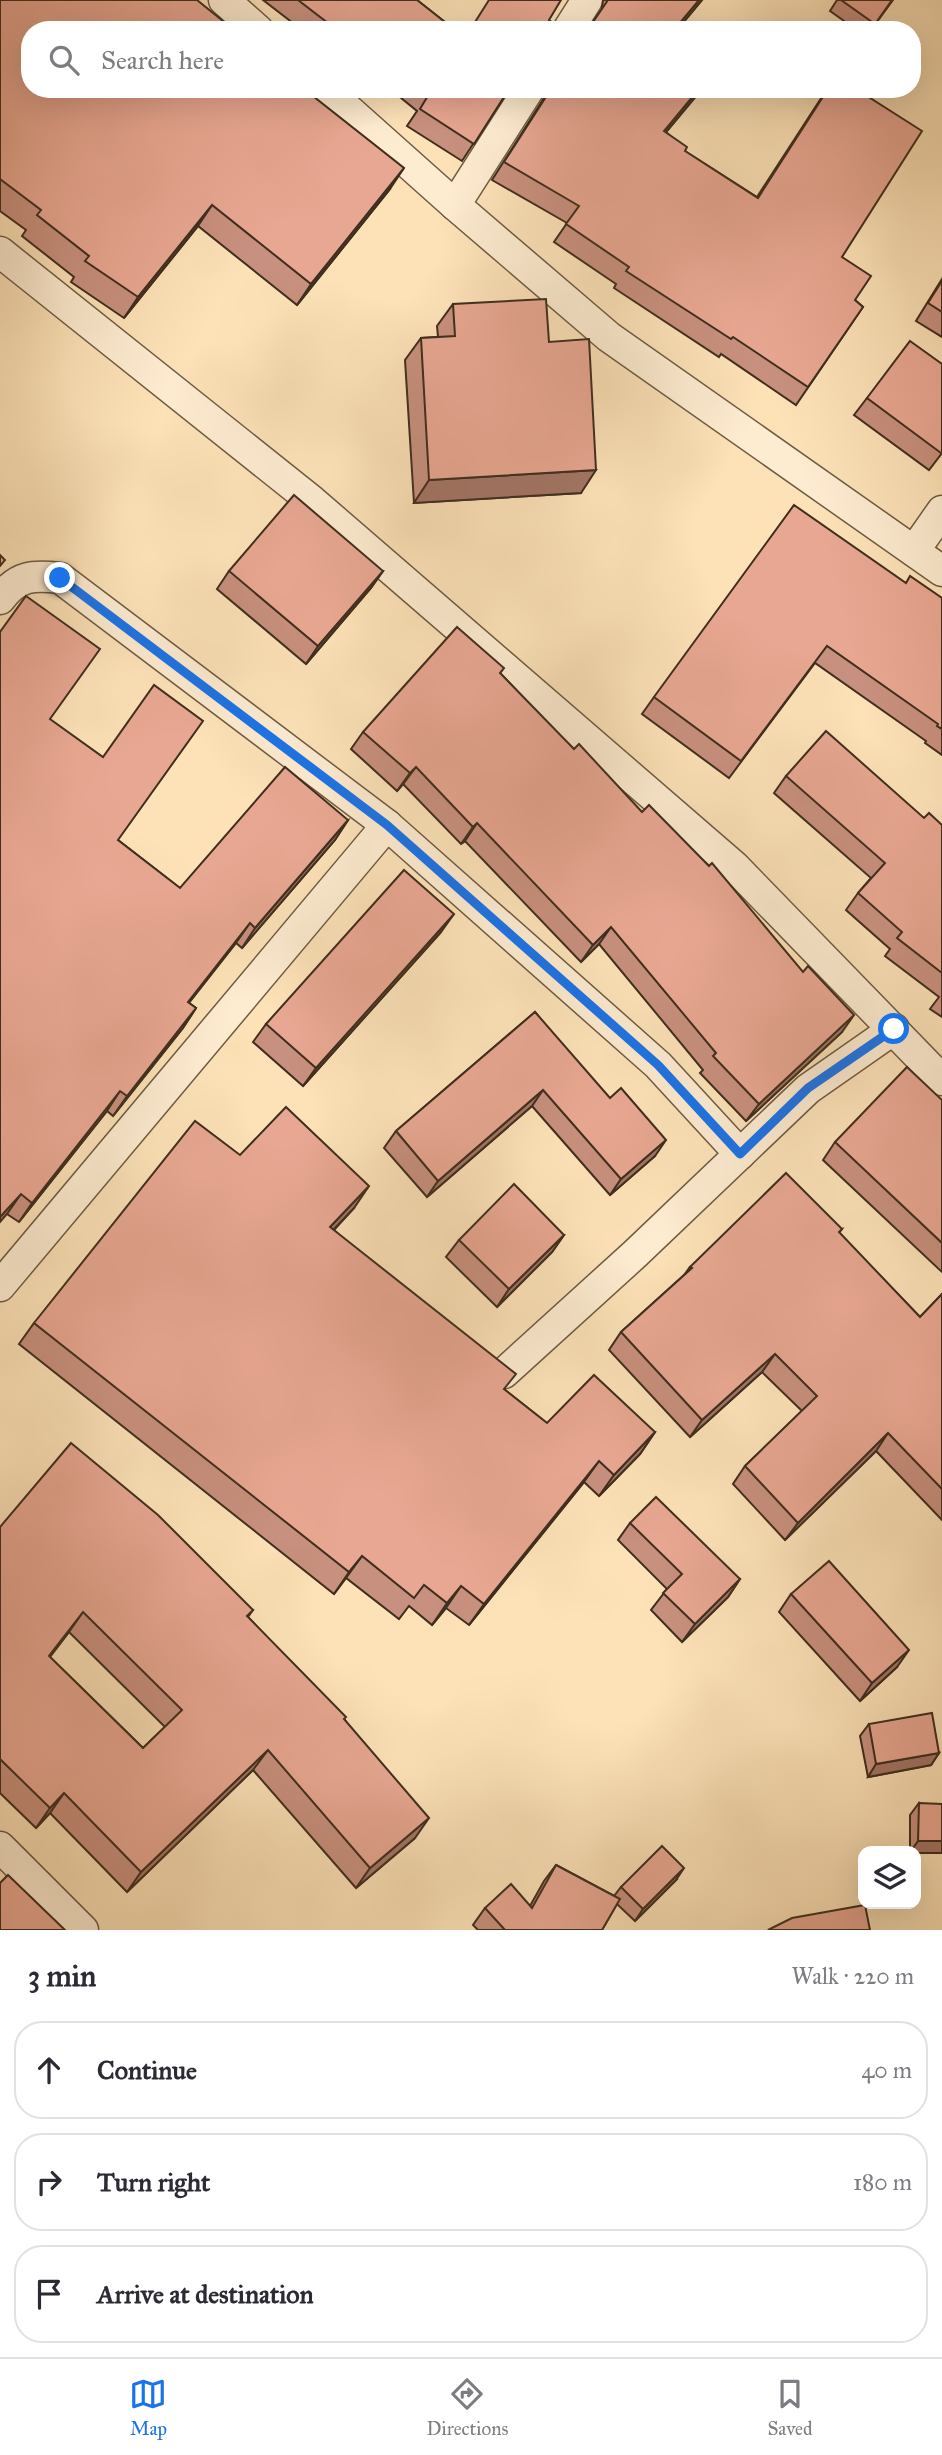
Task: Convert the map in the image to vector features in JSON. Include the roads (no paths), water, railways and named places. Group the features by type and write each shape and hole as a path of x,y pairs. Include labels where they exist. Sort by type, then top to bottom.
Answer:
{"street":[{"path":"224,0 248,21"},
{"path":"574,21 587,0"},
{"path":"335,98 609,337 942,571"},
{"path":"455,205 523,98"},
{"path":"0,252 312,501 734,866 942,1080"},
{"path":"914,551 942,510"},
{"path":"0,599 7,590 33,575 60,578 387,825 658,1065 740,1154"},
{"path":"0,1286 387,825"},
{"path":"504,1373 808,1088 894,1029"},
{"path":"0,1847 83,1930"}]}
